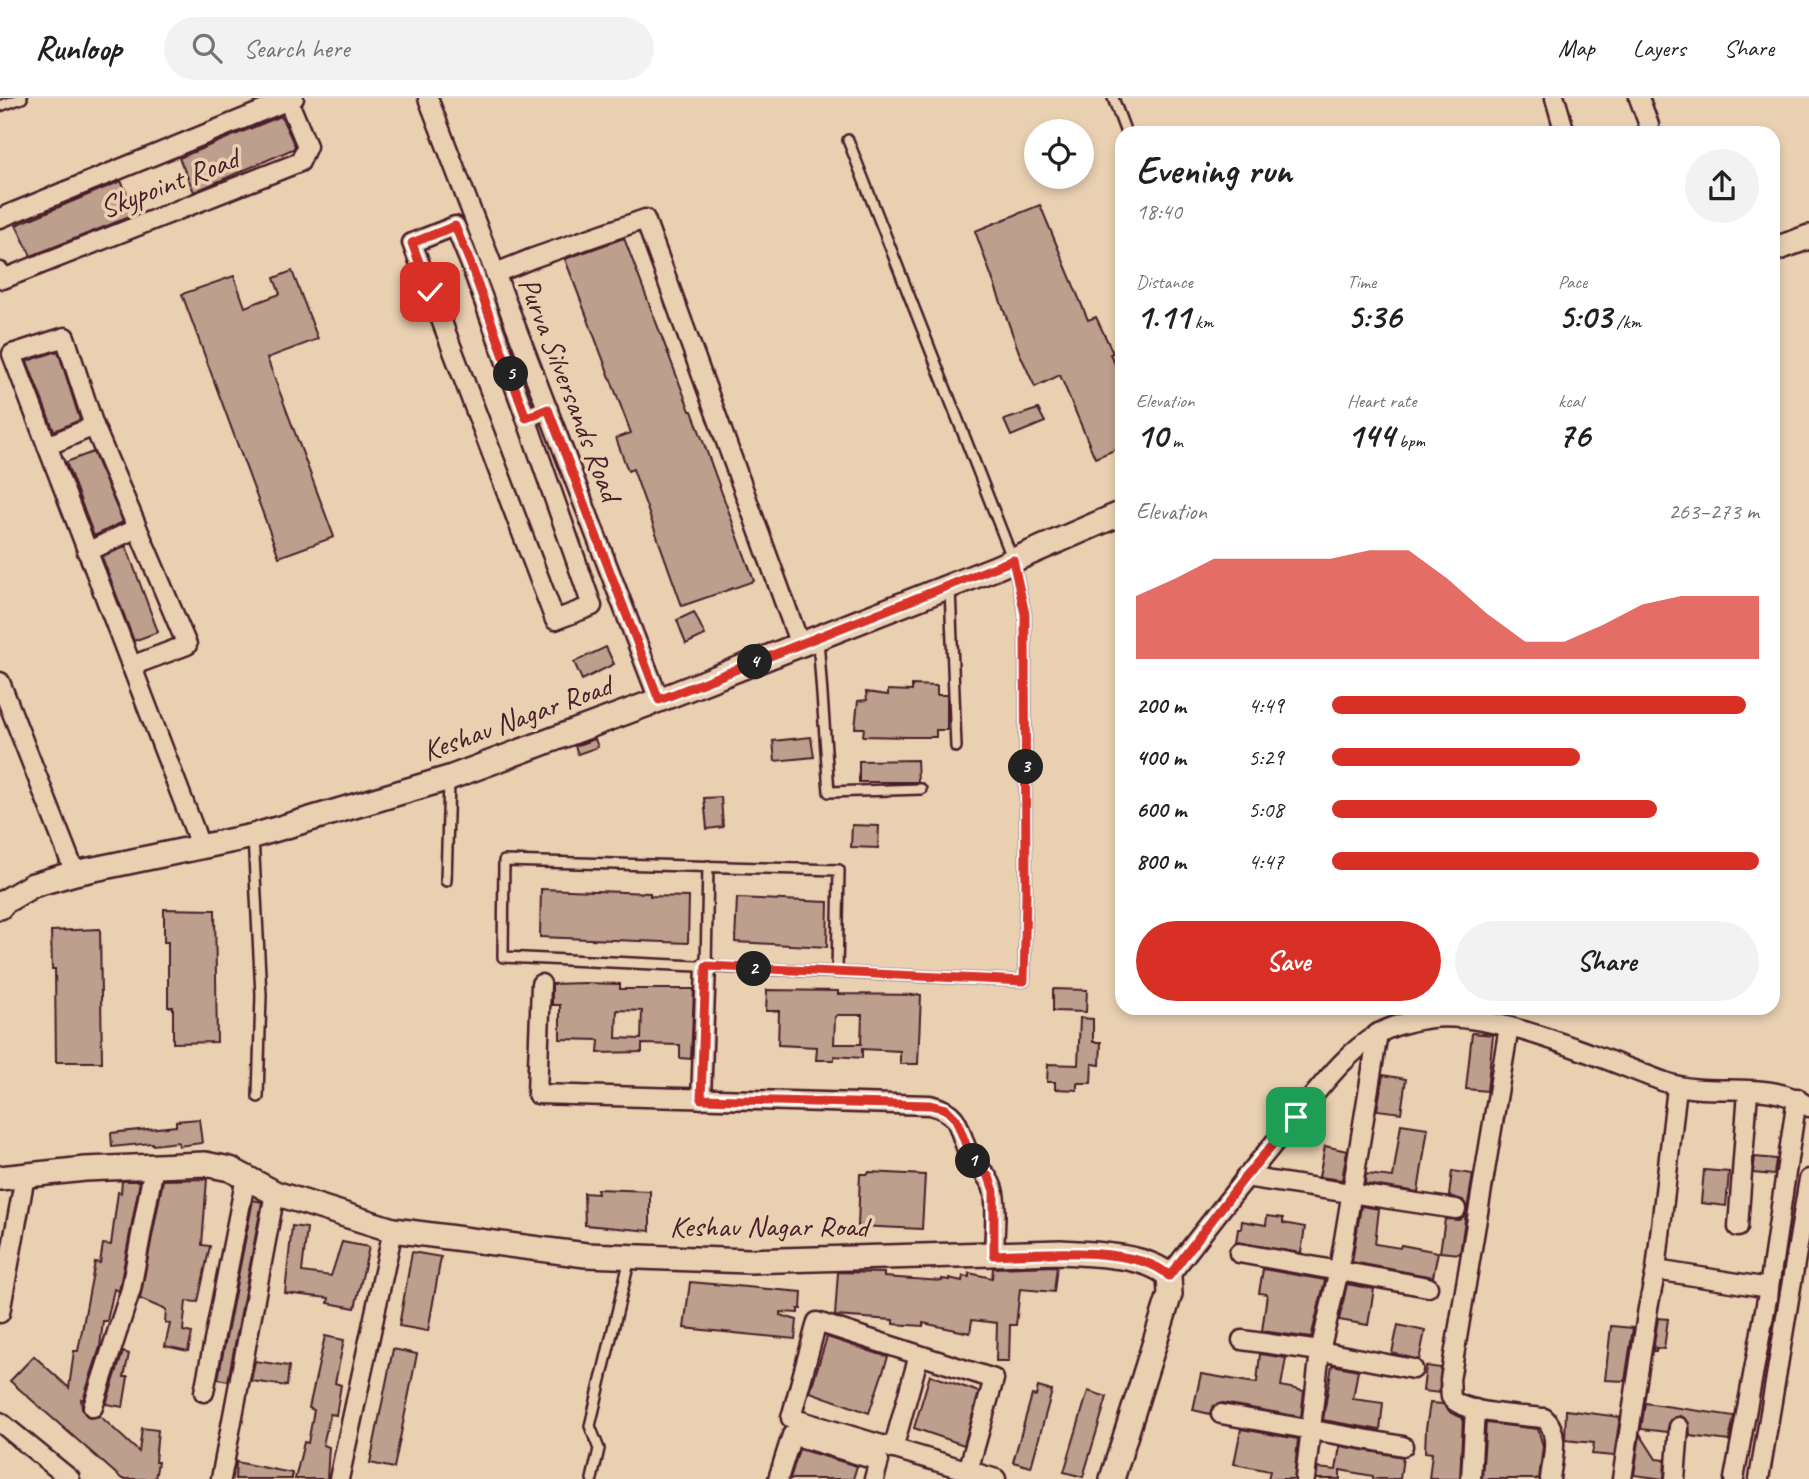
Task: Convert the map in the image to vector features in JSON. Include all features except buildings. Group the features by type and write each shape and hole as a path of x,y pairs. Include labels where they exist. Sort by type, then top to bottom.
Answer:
{"street":[{"name":"Purva Silversands Road","path":"428,98 659,700"},
{"path":"1555,98 1563,126"},
{"path":"1639,98 1648,126"},
{"name":"Skypoint Road","path":"0,218 290,99 307,146 300,162 3,279 0,272"},
{"path":"496,274 533,258 645,219 809,641"},
{"path":"455,226 526,418 592,606 555,620 412,243 455,226"},
{"path":"1780,247 1809,237"},
{"path":"131,666 187,645 94,426 65,337 12,355 88,552 131,666 200,846"},
{"path":"526,418 548,409"},
{"path":"47,446 94,426"},
{"name":"Keshav Nagar Road","path":"1,903 33,886 75,873 253,836 449,778 659,700 950,586 1115,516"},
{"path":"88,552 137,528"},
{"path":"0,682 75,873"},
{"path":"701,1099 706,966"},
{"path":"541,984 537,1094 930,1105 946,1109 956,1119 972,1160 989,1177 994,1191 994,1255"},
{"path":"1112,1479 1170,1294 1169,1276 1245,1177 1346,1058 1378,1033 1432,1018 1457,1015"},
{"path":"1468,1015 1677,1087 1780,1093 1803,1103 1734,1479"},
{"path":"1508,1027 1450,1380 1451,1397 1457,1404 1475,1409 1544,1418 1550,1423 1554,1434 1550,1479"},
{"path":"1305,1479 1320,1351 1353,1194 1378,1033"},
{"path":"1622,1479 1656,1270 1677,1087"},
{"path":"1738,1227 1748,1091"},
{"name":"Keshav Nagar Road","path":"0,1178 85,1169 205,1164 230,1169 275,1193 393,1230 586,1255 749,1261 1061,1252 1103,1255 1161,1268 1169,1276"},
{"path":"93,1407 131,1289 154,1166"},
{"path":"0,1313 24,1176"},
{"path":"204,1392 246,1177"},
{"path":"1245,1177 1456,1209"},
{"path":"1759,1479 1805,1223 1809,1179"},
{"path":"221,1479 275,1193"},
{"path":"339,1479 393,1230"},
{"path":"1239,1253 1428,1287"},
{"path":"1656,1270 1769,1288"},
{"path":"968,1471 994,1379 817,1322 792,1418 893,1449 968,1471 996,1479"},
{"path":"1242,1340 1320,1351 1413,1369"},
{"path":"893,1449 919,1355"},
{"path":"1471,1479 1475,1409"},
{"path":"1221,1415 1403,1446"},
{"path":"0,1422 70,1479"},
{"path":"1675,1479 1679,1427"},
{"path":"778,1479 792,1435 879,1461 874,1479"}],"lane":[{"path":"0,106 22,98"},
{"path":"1112,98 1123,126"},
{"path":"837,972 839,870 504,861 503,957 1024,981 1025,614 1013,560 848,140"},
{"path":"950,586 956,747"},
{"path":"809,641 829,792 921,789"},
{"path":"446,881 449,778"},
{"path":"253,836 261,995 258,1097"},
{"path":"706,966 708,866"},
{"path":"592,1479 599,1449 590,1426 630,1256"}],"route":[{"path":"430,292 412,243 455,226 526,418 548,409 659,700 1013,560 1025,614 1024,981 706,966 701,1099 930,1105 946,1109 956,1119 972,1160 989,1177 994,1191 994,1255 1061,1252 1103,1255 1144,1262 1161,1268 1169,1276 1245,1177 1296,1117"}]}
